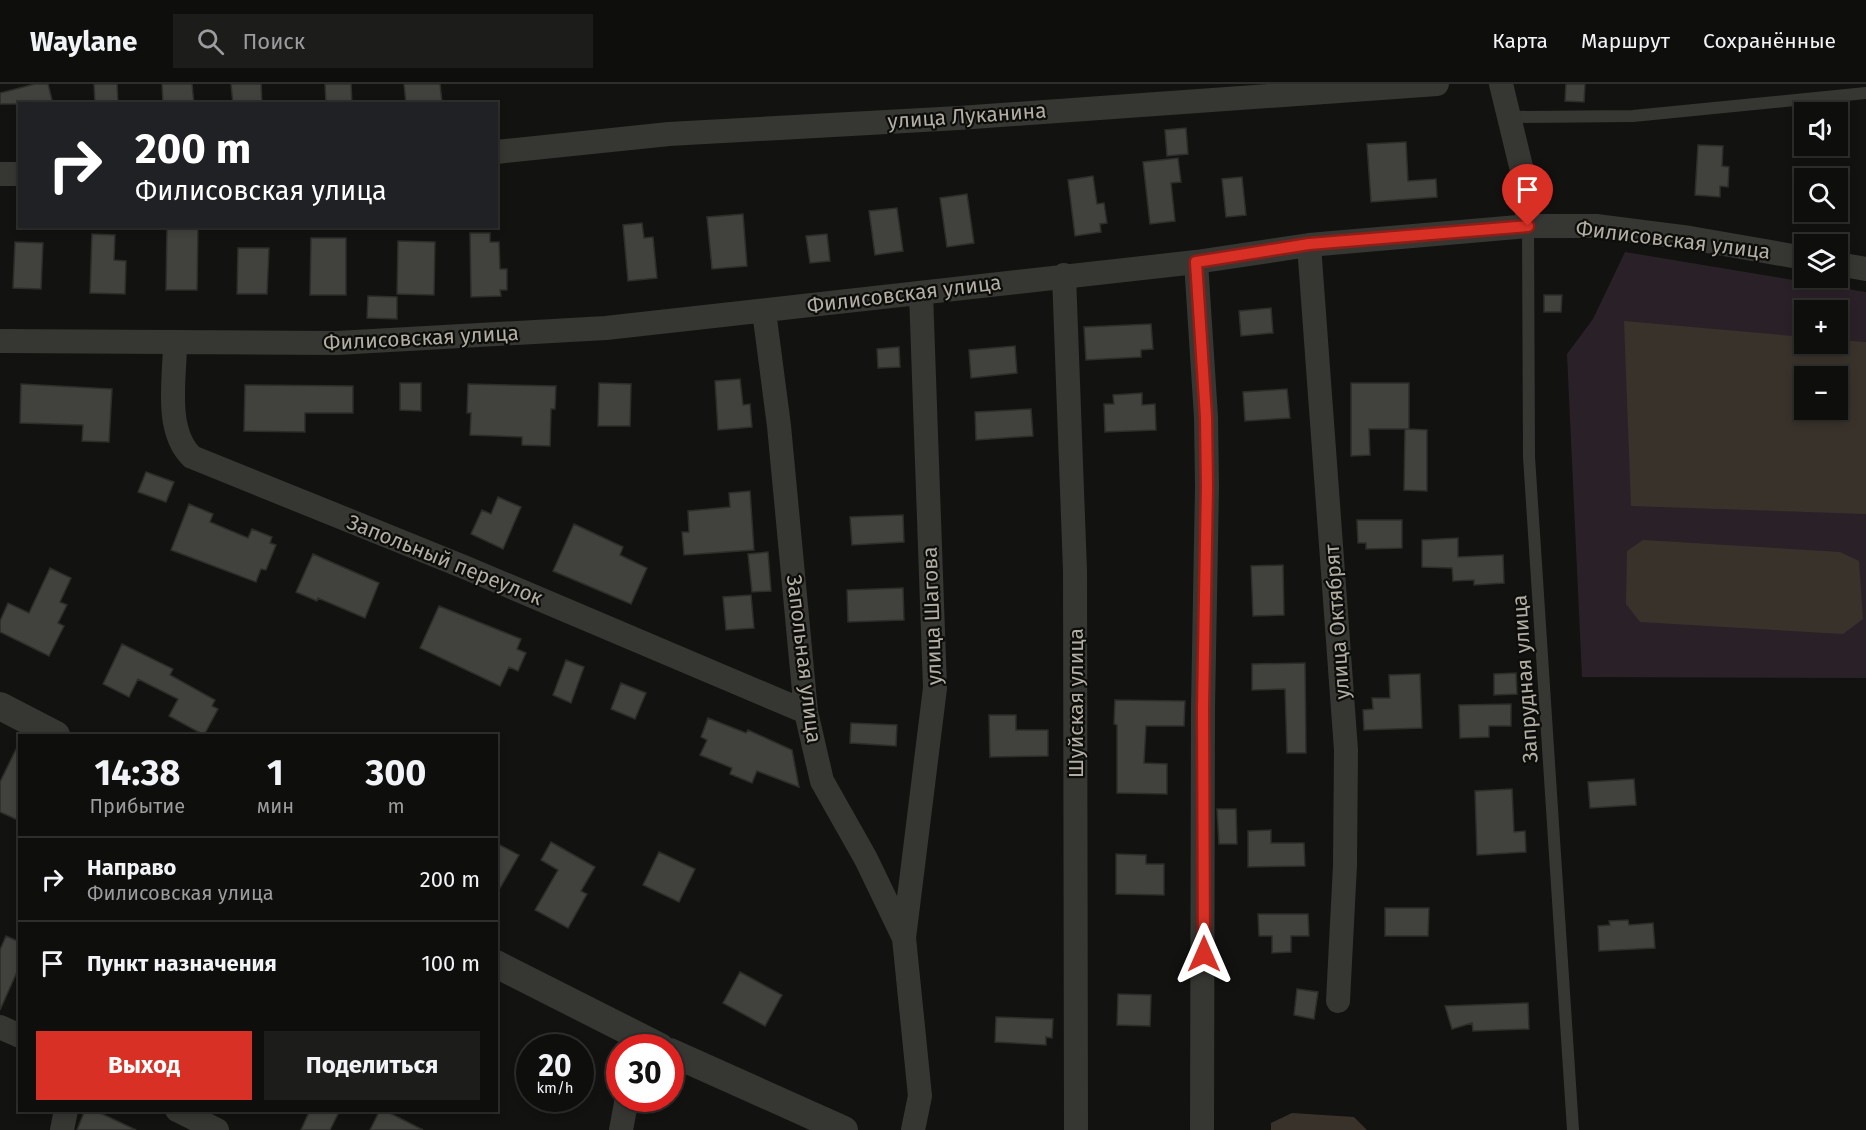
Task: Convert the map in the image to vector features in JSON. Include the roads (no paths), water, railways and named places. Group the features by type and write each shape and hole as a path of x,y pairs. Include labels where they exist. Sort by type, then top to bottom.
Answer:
{"street":[{"name":"улица Луканина","path":"498,152 669,134 959,118 1437,84"},
{"path":"1500,84 1525,183 1528,226"},
{"path":"0,174 18,174"},
{"name":"Филисовская улица","path":"0,341 337,343 460,338 606,328 1196,262 1309,244 1528,226 1596,226 1690,238 1794,256"},
{"name":"улица Октябрят","path":"1309,244 1346,750 1345,865 1338,1001"},
{"path":"1196,262 1206,417 1207,486 1203,708 1202,1130"},
{"path":"1848,266 1866,269"},
{"name":"Шуйская улица","path":"1064,276 1075,571 1076,1130"},
{"name":"улица Шагова","path":"904,938 935,688 921,293"},
{"name":"Запольная улица","path":"764,311 779,426 806,712 822,781 866,859 904,938 914,1017 920,1095 913,1130"},
{"name":"Запольный переулок","path":"175,343 175,423 184,449 192,457 464,567 806,712"},
{"path":"0,706 54,734"},
{"path":"498,965 626,1034"},
{"path":"0,1027 18,1034"},
{"path":"684,1058 844,1130"},
{"path":"62,1130 66,1112"},
{"path":"181,1112 217,1130"},
{"path":"621,1130 624,1112"}],"lane":[{"path":"1510,117 1633,116 1866,93"},
{"name":"Запрудная улица","path":"1528,226 1529,457 1573,1130"}]}
